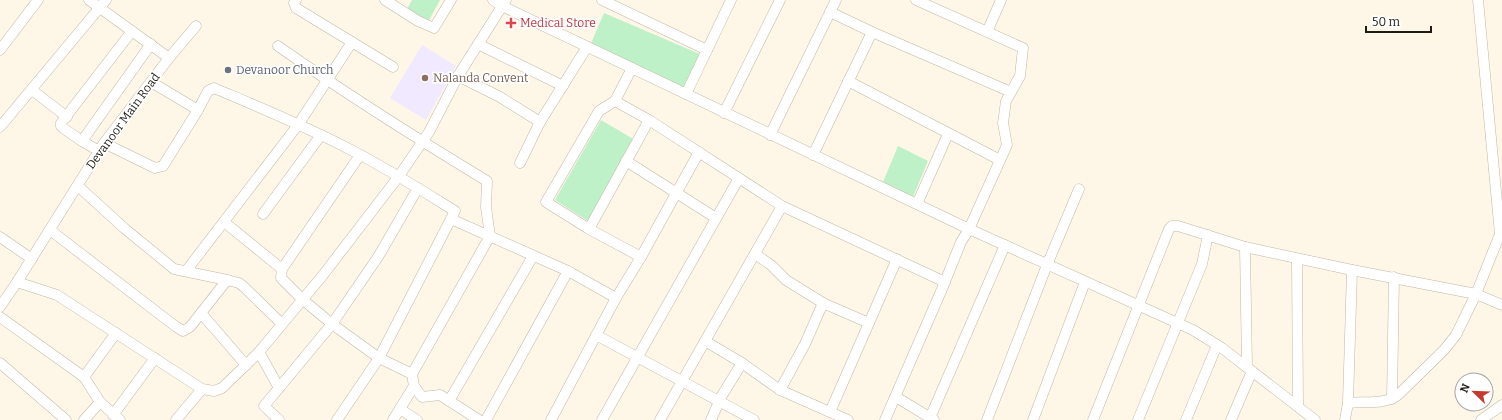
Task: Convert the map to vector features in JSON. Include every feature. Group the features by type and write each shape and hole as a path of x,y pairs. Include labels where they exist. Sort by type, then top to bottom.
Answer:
{"street":[{"path":"0,50 38,0"},
{"path":"90,0 103,4 132,31 169,58"},
{"path":"296,0 294,3 296,8 393,67"},
{"path":"385,0 418,21 434,28 451,0"},
{"path":"492,0 504,3 587,47 969,229 1193,330 1250,369 1316,420"},
{"path":"602,0 707,50"},
{"path":"724,112 780,0"},
{"path":"770,135 836,0"},
{"path":"885,420 961,242 969,229 1007,145 1003,123 1006,101 1020,76 1023,48 916,0"},
{"path":"987,32 1001,0"},
{"path":"1348,403 1392,400 1444,350 1456,335 1476,294 1501,234 1478,0"},
{"path":"686,94 728,1"},
{"path":"17,282 57,295 202,389 214,391 222,388 259,352 399,176 422,142 458,76 504,3"},
{"path":"0,127 103,4"},
{"path":"830,12 872,32 1011,92"},
{"name":"Devanoor Main Road","path":"0,307 102,147 169,58 196,26"},
{"path":"132,31 61,126 82,141 102,147 155,168 163,166 198,110 208,91 214,88 298,125 360,155 399,176 455,210 379,358 337,420"},
{"path":"813,155 872,32"},
{"path":"186,271 298,125 352,42"},
{"path":"82,141 151,44"},
{"path":"478,44 563,86"},
{"path":"278,46 422,142 487,181 486,207 490,236 412,374 414,386 422,397 440,395 478,420"},
{"path":"520,163 540,122 587,47"},
{"path":"632,68 615,101 599,111 546,202 589,229 641,257"},
{"path":"458,76 500,97 540,122"},
{"path":"848,81 1000,160"},
{"path":"151,82 198,110"},
{"path":"32,90 67,117"},
{"path":"615,101 649,120 782,206 945,282"},
{"path":"589,229 649,120"},
{"path":"917,204 948,134"},
{"path":"263,214 321,136"},
{"path":"551,420 616,298 641,257 698,152"},
{"path":"360,155 282,269 281,278 302,299 332,324 379,358 412,374"},
{"path":"626,161 716,218"},
{"path":"602,420 739,178"},
{"path":"78,186 124,228 174,269 239,283 282,324"},
{"path":"279,420 264,406 332,324 378,257 418,188"},
{"path":"987,420 1046,265 1079,189"},
{"path":"660,420 782,206"},
{"path":"451,219 568,271 616,298"},
{"path":"224,222 282,269"},
{"path":"1093,420 1168,229 1172,226 1178,226 1246,247 1297,259 1476,294 1502,305"},
{"path":"50,230 183,331 190,326 227,280"},
{"path":"1138,420 1202,264 1208,235"},
{"path":"0,238 32,259"},
{"path":"896,397 932,419 1006,245"},
{"path":"1231,420 1250,369 1246,247"},
{"path":"755,254 771,265 786,280 823,303 869,323"},
{"path":"449,401 533,256"},
{"path":"830,412 897,259"},
{"path":"1297,259 1298,406"},
{"path":"1345,420 1346,407 1348,403 1352,270"},
{"path":"486,420 568,271"},
{"path":"1392,400 1394,277"},
{"path":"1034,420 1085,282"},
{"path":"780,390 805,344 823,303"},
{"path":"201,313 246,365"},
{"path":"0,317 84,378 100,402 117,418 155,358"},
{"path":"84,378 116,333"},
{"path":"596,335 754,420"},
{"path":"705,341 742,363 780,390 848,420"},
{"path":"1186,420 1217,345"},
{"path":"259,352 279,388"},
{"path":"0,363 66,420"},
{"path":"711,420 719,401 742,363"},
{"path":"393,420 414,386"},
{"path":"176,420 202,389"},
{"path":"84,420 100,402"},
{"path":"1481,420 1502,405"},
{"path":"400,409 418,420"}],"shaded area":[{"name":"Nalanda Convent","path":"422,45 456,66 426,120 390,98"}],"green space":[{"path":"412,0 440,0 428,22 407,9"},
{"path":"604,13 702,55 686,90 589,48"},
{"path":"601,120 635,140 588,221 555,200"},
{"path":"898,146 928,161 913,197 883,182"}],"place":[{"name":"Medical Store","path":"511,23"},
{"name":"Devanoor Church","path":"228,70"},
{"name":"Nalanda Convent","path":"425,78"}]}
